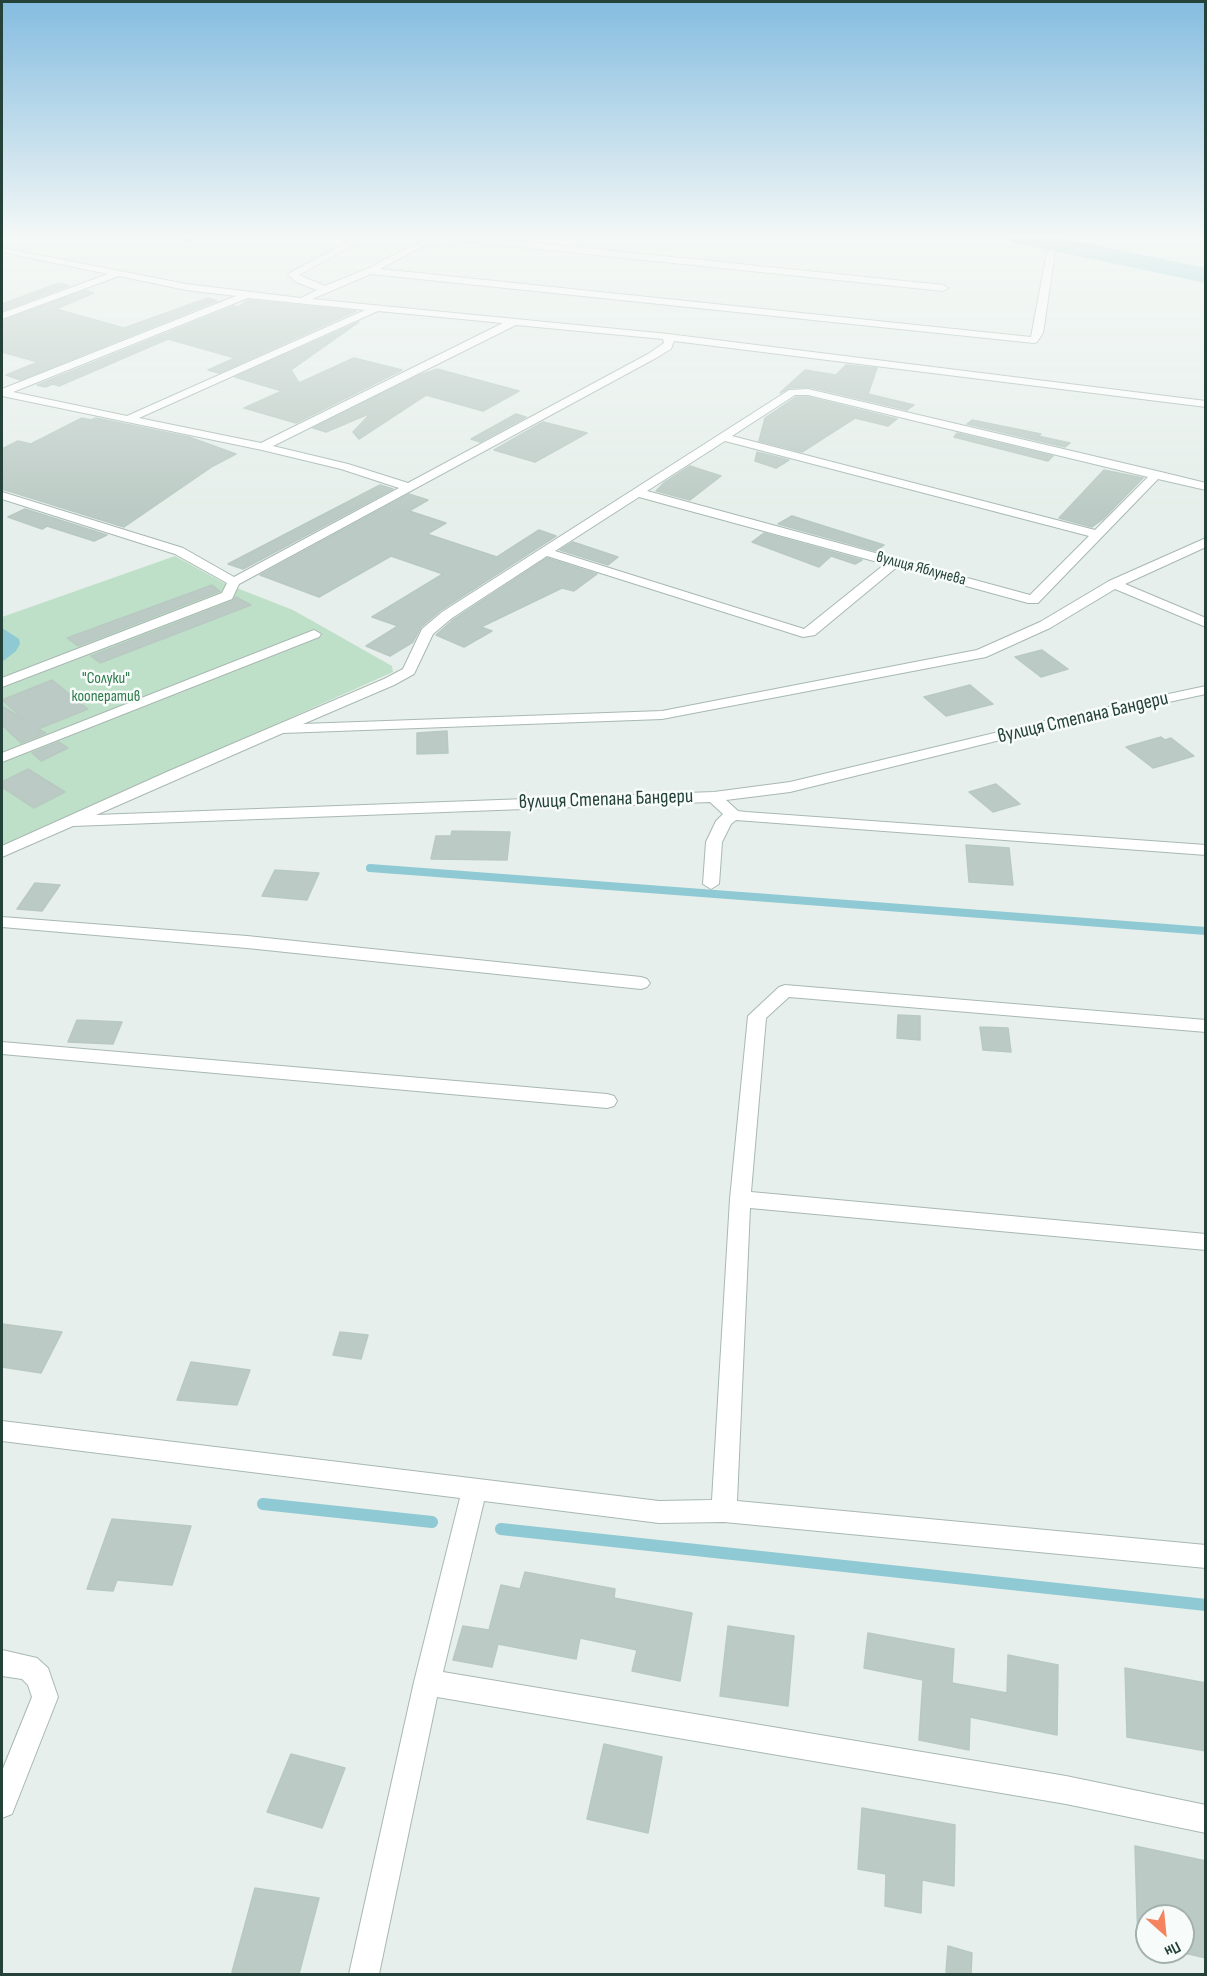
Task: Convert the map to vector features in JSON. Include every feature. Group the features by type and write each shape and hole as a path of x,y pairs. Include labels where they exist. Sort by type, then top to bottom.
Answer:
{"street":[{"path":"2,393 161,329"},
{"path":"126,420 329,329"},
{"path":"261,447 499,329"},
{"path":"594,329 1206,404"},
{"path":"930,329 1034,340 1039,329"},
{"path":"2,682 227,596 234,582 662,350 669,343 668,337"},
{"path":"70,821 275,729 389,682 409,671 427,632 447,615 793,392 799,391 1206,487"},
{"path":"2,393 344,466 410,488"},
{"path":"723,437 1098,534"},
{"path":"1044,625 1029,605 1157,474"},
{"name":"вулиця Яблунева","path":"639,493 1033,600"},
{"path":"2,495 179,551 234,582"},
{"path":"275,729 662,715 981,654 1044,625 1114,584 1206,542"},
{"path":"547,552 803,633 810,632 895,562"},
{"path":"1114,584 1206,623"},
{"path":"2,758 314,634"},
{"name":"вулиця Степана Бандери","path":"2,852 70,821 714,796 790,787 1061,721 1206,690"},
{"path":"714,796 733,814 794,821 1206,850"},
{"path":"711,884 714,842 724,821 733,814"},
{"path":"2,922 258,943 641,983"},
{"path":"724,1511 740,1200 757,1016 785,991 1206,1026"},
{"path":"2,1048 607,1101"},
{"path":"740,1200 1206,1242"},
{"path":"2,1431 659,1512 724,1511 1206,1557"},
{"path":"364,1974 427,1682 474,1491"},
{"path":"2,1663 28,1667 39,1677 45,1697 2,1804"},
{"path":"427,1682 1054,1788 1206,1819"}],"green space":[{"name":"\"Солуки\" кооператив","path":"175,556 224,583 293,610 392,666 393,672 2,847 2,617"}],"water":[{"path":"2,628 19,639 20,644 16,651 2,662"}],"building":[{"path":"2,329 147,329 20,380 6,375 38,362 2,352"},
{"path":"176,329 316,329 219,373 208,370 235,358 168,339 59,386 37,385"},
{"path":"343,329 349,329 291,370 299,383 354,358 402,370 296,423 244,408 282,391 235,377"},
{"path":"846,365 877,368 868,394 914,405 907,410 809,387 789,388 780,393 805,370 836,375"},
{"path":"437,369 519,391 483,411 426,395 359,439 353,432 371,413 326,432 313,428 420,375"},
{"path":"796,397 808,397 897,419 888,426 855,418 802,452 759,441 765,418"},
{"path":"516,414 526,417 480,442 471,439"},
{"path":"82,418 91,420 96,418 189,437 236,454 213,466 124,527 2,489 2,449 18,441 31,444"},
{"path":"972,420 1041,434 1038,436 1070,443 1065,447 967,424"},
{"path":"543,422 587,433 535,462 494,450"},
{"path":"957,433 1053,456 1048,461 954,437"},
{"path":"757,452 789,460 776,468 755,461"},
{"path":"690,466 721,476 690,500 656,491 664,483"},
{"path":"1104,470 1143,478 1103,519 1092,527 1059,518"},
{"path":"380,485 393,489 243,569 228,564"},
{"path":"409,494 428,500 409,511 446,523 427,534 497,557 539,530 556,536 441,610 421,627 413,642 390,656 366,646 398,626 372,617 443,574 391,556 319,597 260,575"},
{"path":"25,509 107,535 94,541 47,526 42,529 8,517"},
{"path":"792,516 884,545 876,551 778,524"},
{"path":"764,533 862,560 855,564 831,556 819,567 752,542"},
{"path":"573,542 618,557 608,565 560,550"},
{"path":"547,558 597,574 574,591 562,588 481,627 492,631 464,647 436,635 453,620"},
{"path":"212,585 220,591 78,646 67,638"},
{"path":"236,597 251,605 100,663 91,656 233,601"},
{"path":"1042,650 1068,669 1041,677 1015,657"},
{"path":"52,680 88,709 38,729 46,733 21,743 2,725 2,706 26,721 2,700"},
{"path":"970,685 993,704 946,716 924,697"},
{"path":"447,731 448,753 417,754 417,733"},
{"path":"1161,737 1165,740 1171,738 1194,756 1153,768 1126,747"},
{"path":"59,742 68,748 41,761 32,753"},
{"path":"28,769 65,792 34,808 2,787 2,782"},
{"path":"996,784 1020,804 993,812 969,792"},
{"path":"452,831 510,832 507,860 431,859 436,836 451,836"},
{"path":"966,845 1009,848 1013,885 969,882"},
{"path":"275,870 319,873 307,900 262,896"},
{"path":"35,883 60,885 42,911 17,909"},
{"path":"898,1015 920,1016 920,1040 897,1038"},
{"path":"77,1020 122,1022 113,1044 68,1042"},
{"path":"980,1027 1008,1028 1011,1052 983,1050"},
{"path":"2,1324 62,1332 41,1373 2,1367"},
{"path":"340,1332 368,1335 361,1359 333,1355"},
{"path":"191,1362 250,1370 237,1405 177,1400"},
{"path":"112,1519 191,1526 172,1585 117,1580 113,1591 87,1589"},
{"path":"525,1572 615,1589 614,1598 692,1613 680,1681 632,1671 637,1650 580,1638 576,1659 498,1644 492,1667 453,1660 463,1626 489,1630 501,1585 520,1589"},
{"path":"728,1626 794,1636 788,1706 720,1696"},
{"path":"868,1633 954,1649 952,1683 1007,1693 1008,1655 1058,1665 1057,1735 970,1717 969,1750 919,1740 923,1680 864,1668"},
{"path":"1125,1668 1206,1683 1206,1751 1127,1737"},
{"path":"604,1744 662,1757 648,1833 587,1819"},
{"path":"291,1754 345,1768 322,1828 267,1812"},
{"path":"862,1808 955,1825 954,1886 922,1880 921,1913 885,1906 886,1874 858,1869"},
{"path":"1135,1846 1206,1861 1206,1958 1195,1955 1195,1904 1137,1904"},
{"path":"255,1888 319,1898 299,1974 232,1972"},
{"path":"948,1946 972,1953 971,1974 946,1972"}],"waterway":[{"path":"370,868 1206,931"},
{"path":"263,1504 432,1522"},
{"path":"501,1529 1206,1605"}]}
